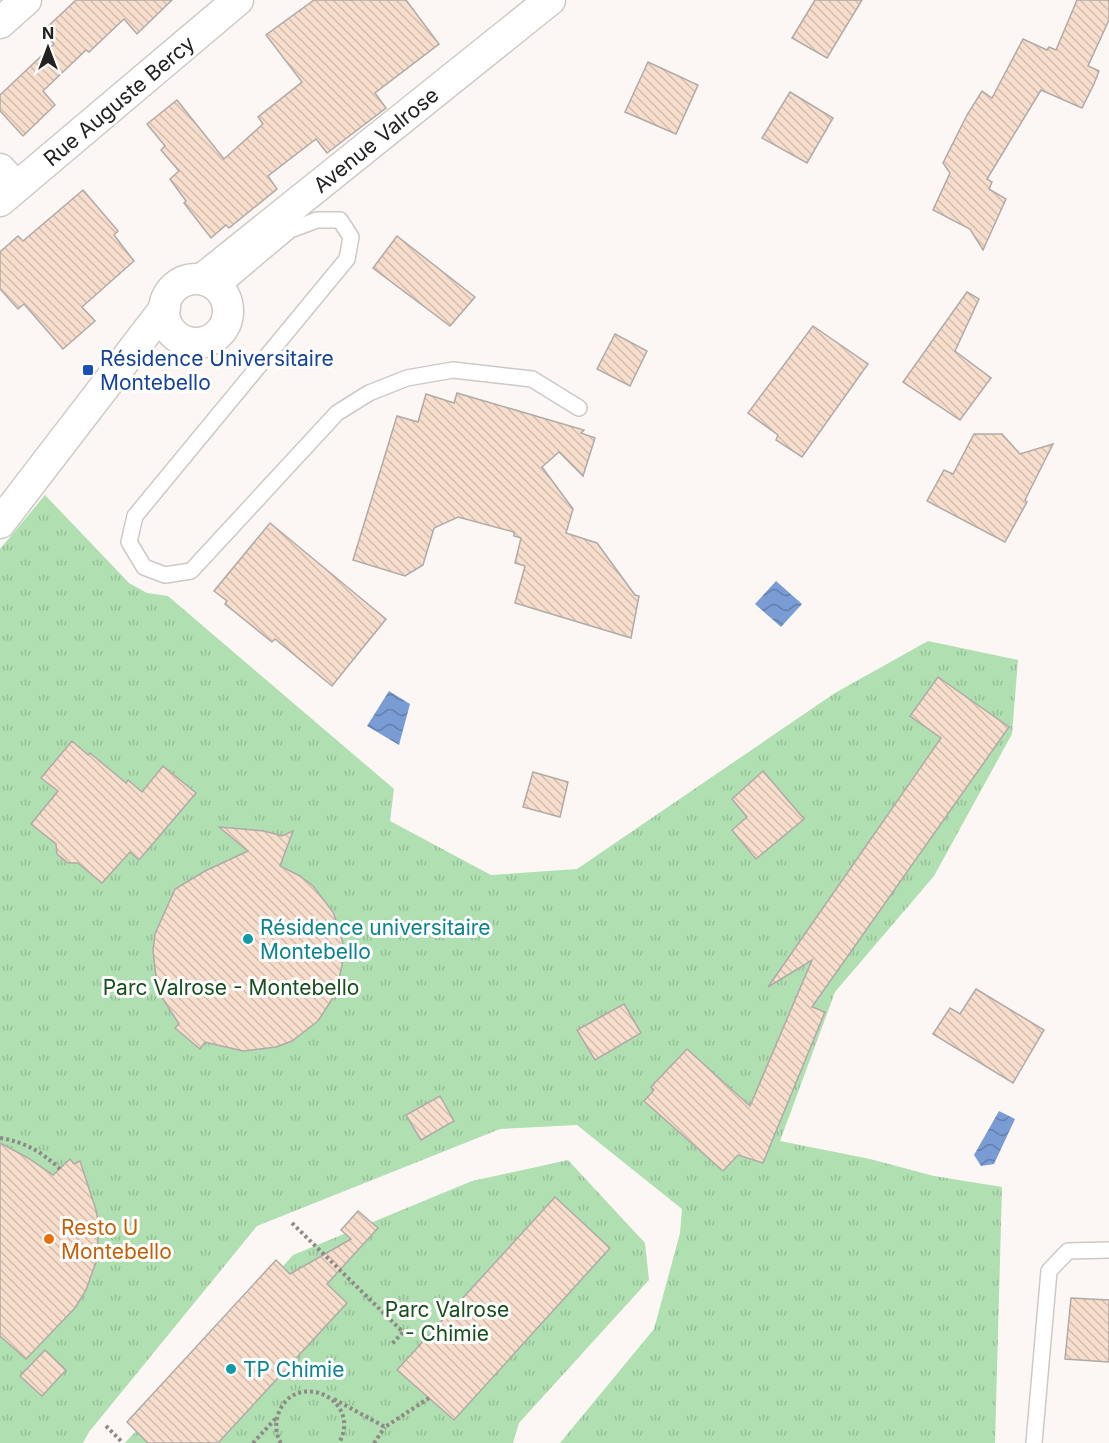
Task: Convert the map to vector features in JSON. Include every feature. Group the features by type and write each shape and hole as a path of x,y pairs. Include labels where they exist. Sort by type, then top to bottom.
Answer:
{"street":[{"path":"0,23 26,0"},
{"name":"Rue Auguste Bercy","path":"5,186 238,0"},
{"name":"Avenue Valrose","path":"0,523 165,308 167,298 173,289 191,279 211,284 550,0"},
{"path":"165,308 170,329 178,337 188,341 209,340 218,334 228,317 225,297 211,284"}],"lane":[{"path":"211,284 290,230 317,220 340,220 351,237 348,259 135,516 129,542 144,567 165,575 191,571 337,413 369,393 407,378 453,370 532,379 579,408"},
{"path":"1034,1443 1049,1271 1068,1251 1109,1250"}],"path":[{"path":"0,1138 26,1145 44,1154 60,1168"},
{"path":"292,1223 403,1332 392,1344"},
{"path":"281,1443 276,1428 281,1406 289,1398 311,1391 322,1393 385,1428"},
{"path":"322,1393 340,1408 344,1419 344,1430 339,1443"},
{"path":"374,1443 385,1428 429,1398"},
{"path":"253,1443 277,1417"},
{"path":"106,1426 123,1443"}],"green space":[{"name":"Parc Valrose - Montebello","path":"45,495 129,583 147,593 168,596 394,789 390,821 491,875 577,869 835,693 928,641 1018,660 1012,734 934,876 835,992 780,1141 870,1159 934,1176 1002,1187 995,1443 560,1443 654,1329 680,1233 682,1209 577,1125 500,1129 257,1226 89,1432 83,1443 0,1443 0,549"},
{"name":"Parc Valrose - Chimie","path":"568,1160 645,1243 649,1280 519,1423 513,1443 125,1443 293,1255 472,1181"}],"water":[{"path":"776,581 802,604 781,627 755,604"},
{"path":"389,691 410,704 399,745 367,726"},
{"path":"999,1111 1015,1119 994,1164 981,1166 974,1155"}],"building":[{"path":"76,0 172,0 137,34 124,19 89,52 86,50 43,91 55,105 23,136 0,111 0,95 54,44 42,32"},
{"path":"314,0 406,0 439,44 375,93 386,108 327,153 316,139 268,176 277,189 229,228 226,225 211,238 184,203 186,201 170,179 179,171 161,150 165,146 147,124 177,100 224,159 263,124 258,117 302,82 266,35"},
{"path":"815,0 862,0 827,58 792,38"},
{"path":"1077,0 1109,0 1109,20 1088,66 1099,71 1082,108 1041,90 987,179 992,182 989,189 1006,199 983,250 970,229 933,210 950,173 943,163 982,91 992,98 1023,39 1047,50 1049,47 1056,50"},
{"path":"648,62 698,85 676,134 625,112"},
{"path":"790,92 833,118 807,163 762,138"},
{"path":"83,190 118,231 114,235 134,261 82,307 95,321 63,349 24,304 18,309 0,289 0,252 18,236 23,241"},
{"path":"397,236 475,297 450,326 373,268"},
{"path":"967,292 979,299 955,351 991,378 960,420 903,382"},
{"path":"813,326 868,364 802,457 776,440 778,435 748,413"},
{"path":"615,334 647,351 630,386 597,369"},
{"path":"457,393 584,430 581,433 595,438 583,476 559,452 542,467 573,509 566,533 597,543 635,595 639,596 631,638 515,603 525,566 515,563 521,538 514,536 514,532 458,517 434,528 423,565 405,576 353,560 397,416 418,422 426,394 454,403"},
{"path":"974,434 1002,434 1020,454 1053,444 1025,500 1027,502 1005,542 927,501 944,470 953,474"},
{"path":"270,523 386,619 332,686 275,639 272,642 225,604 227,601 214,591"},
{"path":"938,677 1009,727 812,1007 825,1012 763,1163 738,1155 723,1171 644,1101 654,1090 651,1087 687,1049 750,1106 812,960 768,987 941,738 910,716"},
{"path":"72,741 126,783 128,780 142,792 163,766 196,793 139,860 130,852 102,883 78,863 68,863 57,854 56,844 31,824 58,791 41,778"},
{"path":"763,771 804,819 756,859 732,830 747,817 732,799"},
{"path":"533,772 568,782 560,817 523,807"},
{"name":"Résidence universitaire Montebello","path":"219,827 264,831 282,836 293,831 280,866 300,876 313,886 333,912 339,928 343,944 343,960 336,993 318,1021 292,1041 276,1047 243,1051 205,1042 200,1049 175,1028 179,1024 163,999 157,984 153,951 155,934 175,889 205,871 248,851"},
{"path":"976,989 1044,1030 1013,1083 933,1034 950,1008 960,1014"},
{"path":"624,1004 641,1033 595,1060 577,1030"},
{"path":"440,1096 454,1121 421,1140 406,1115"},
{"name":"Resto U Montebello","path":"0,1143 53,1175 70,1159 74,1164 80,1161 96,1210 99,1227 96,1262 86,1290 75,1308 26,1359 0,1336"},
{"path":"555,1197 610,1248 454,1420 397,1370"},
{"name":"TP Chimie","path":"358,1211 378,1228 327,1284 347,1303 218,1443 148,1443 127,1422 276,1260 290,1274 351,1239 341,1230"},
{"path":"1071,1298 1109,1300 1109,1362 1065,1359"},
{"path":"45,1350 66,1370 42,1396 20,1376"}],"place":[{"name":"Résidence Universitaire Montebello","path":"88,370"},
{"name":"Résidence universitaire Montebello","path":"248,939"},
{"name":"Resto U Montebello","path":"49,1239"},
{"name":"TP Chimie","path":"231,1369"}]}
